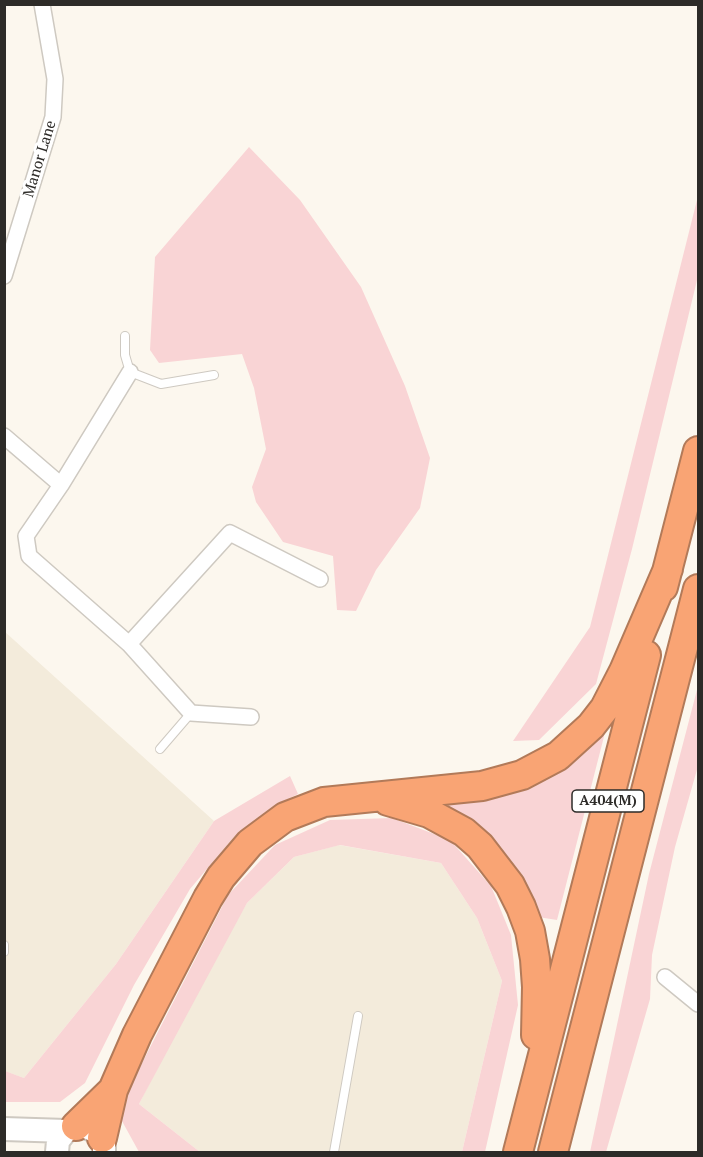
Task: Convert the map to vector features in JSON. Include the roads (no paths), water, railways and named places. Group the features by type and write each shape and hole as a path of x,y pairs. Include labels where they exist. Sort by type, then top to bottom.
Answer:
{"highway":[{"name":"A404(M)","path":"518,1152 699,451"},
{"name":"A404(M)","path":"105,1148 113,1090 137,1035 198,916 221,877 250,843 267,829 305,809 341,799 462,789 502,782 522,775 558,756 591,726 610,699 668,569"},
{"name":"A404(M)","path":"554,1152 699,589"},
{"name":"A404(M)","path":"373,797 429,813 464,832 480,846 510,885 530,932 535,959 537,1017 532,1097"},
{"name":"A404(M)","path":"71,1128 113,1090"}],"street":[{"name":"Manor Lane","path":"4,276 53,117 55,80 42,4"},
{"path":"130,372 61,485 26,536 29,556 129,644 191,713 251,717"},
{"path":"4,436 61,485"},
{"path":"129,644 230,533 320,579"},
{"path":"665,977 699,1004"},
{"path":"57,1152 58,1142 71,1128"},
{"path":"4,1129 91,1128 105,1148"}],"lane":[{"path":"125,336 125,355 130,372 161,384 214,375"},
{"path":"160,749 191,713"},
{"path":"4,945 4,952"},
{"path":"334,1152 358,1016"}]}
